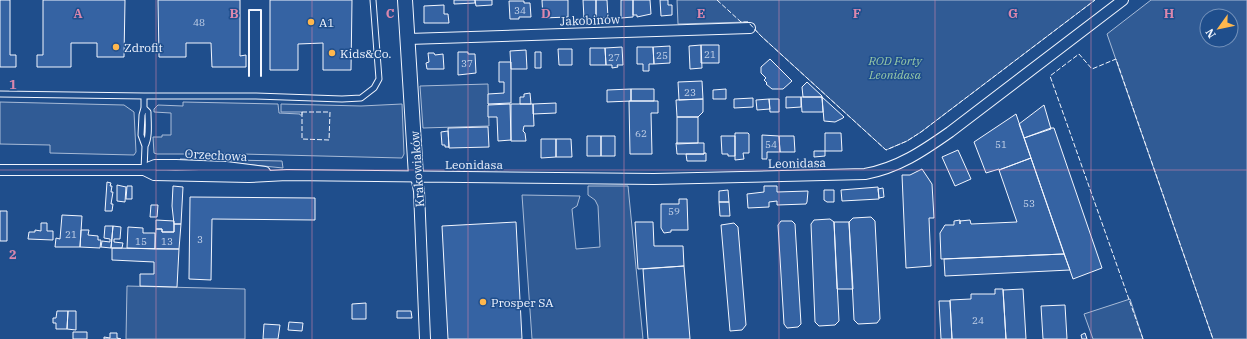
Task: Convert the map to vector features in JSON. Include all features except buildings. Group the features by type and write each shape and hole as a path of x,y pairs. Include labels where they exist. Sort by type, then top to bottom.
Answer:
{"street":[{"name":"Krakowiaków","path":"405,0 416,176 419,191 425,339"},
{"name":"Leonidasa","path":"416,176 654,179 854,175 874,172 894,166 921,153 1123,0"},
{"name":"Jakobinów","path":"408,39 750,28"},
{"name":"Orzechowa","path":"0,170 144,170 155,165 218,166 287,175 416,176"}],"lane":[{"path":"0,94 256,96 342,99 361,98 374,88 379,78 373,0"},
{"path":"144,96 144,108 142,115 142,135 145,146 144,170"}],"green space":[{"name":"ROD Forty Leonidasa","path":"677,0 1095,0 921,132 907,141 886,150 761,36 748,22 678,24"},
{"path":"1151,0 1247,0 1247,339 1213,339 1107,34"},
{"path":"488,84 489,126 423,128 420,86"},
{"path":"0,102 124,105 134,112 136,152 134,155 50,153 50,145 0,144"},
{"path":"183,102 278,104 279,113 300,115 302,115 302,112 281,112 281,104 361,106 402,104 404,154 402,158 154,153 153,137 171,135 171,113 154,112 154,109 158,105 183,106"},
{"path":"180,159 282,161 283,168 234,163 181,161"},
{"path":"588,186 628,186 643,339 532,339 522,195 580,196 577,206 572,209 576,249 600,247 598,206 595,200 588,195"},
{"path":"127,286 245,289 245,339 126,339"},
{"path":"1130,299 1143,339 1093,339 1084,314"}],"fence":[{"path":"717,0 741,22 748,22 761,36 886,150 907,141 921,132 1095,0"},
{"path":"1143,339 1050,76 1079,54 1092,69 1116,59 1213,339"},
{"path":"302,112 330,112 329,140 302,139 302,112"}],"wall":[{"path":"249,76 249,10 261,10 261,76"}],"place":[{"name":"A1","path":"311,22"},
{"name":"Zdrofit","path":"116,47"},
{"name":"Kids&Co.","path":"332,53"},
{"name":"Prosper SA","path":"483,302"}]}
